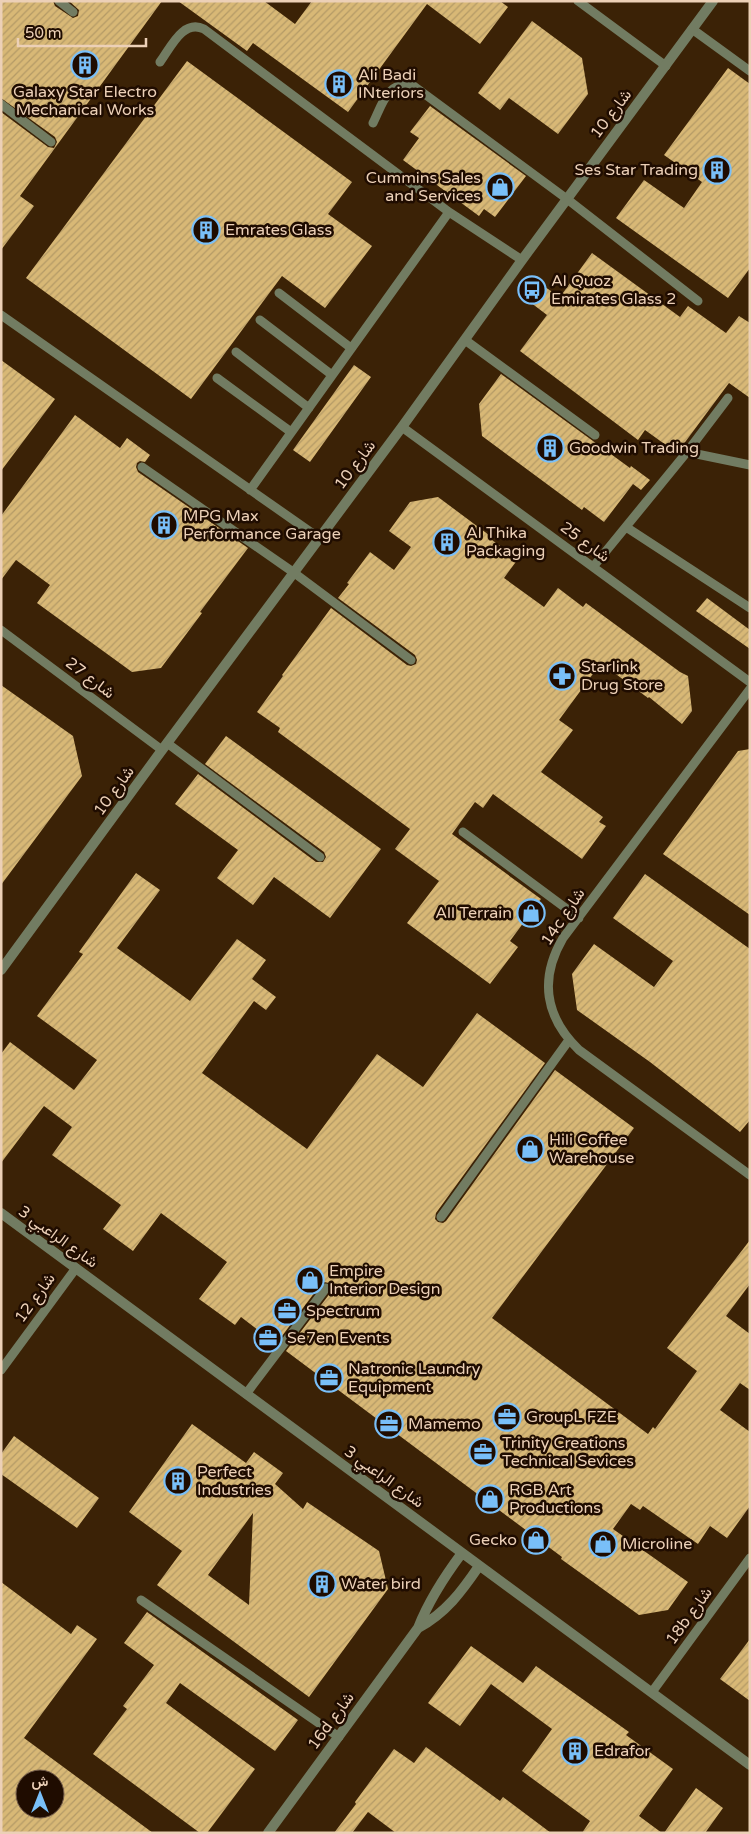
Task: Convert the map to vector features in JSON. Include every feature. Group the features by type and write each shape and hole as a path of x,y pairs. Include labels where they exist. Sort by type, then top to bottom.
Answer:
{"street":[{"name":"شارع 10","path":"1,970 293,572 402,427 522,260 713,1"},
{"name":"شارع الراعبي 3","path":"1,1213 750,1765"},
{"name":"16d شارع","path":"268,1833 418,1628 424,1611 441,1580 462,1553"},
{"name":"16d شارع","path":"418,1628 449,1606 461,1593 479,1566"}],"lane":[{"path":"59,1 74,12"},
{"path":"578,1 666,66"},
{"path":"160,62 183,30 194,26 204,29 449,212 522,260"},
{"path":"692,29 750,71"},
{"path":"373,123 388,93 394,86 402,83 410,84 567,199 698,301"},
{"path":"1,104 51,142"},
{"path":"250,490 449,212"},
{"path":"279,293 352,348"},
{"path":"1,315 319,538"},
{"path":"260,320 332,376"},
{"path":"465,340 595,435"},
{"path":"236,352 309,408"},
{"path":"218,378 291,432"},
{"path":"592,566 687,452 728,398"},
{"name":"شارع 25","path":"402,427 750,682"},
{"path":"687,452 750,465"},
{"path":"142,467 293,572 411,660"},
{"path":"626,526 750,608"},
{"name":"شارع 27","path":"1,630 320,857"},
{"name":"14c شارع","path":"750,689 556,950 549,976 548,990 552,1010 561,1029 579,1050 750,1175"},
{"path":"463,832 579,918"},
{"path":"441,1217 569,1040"},
{"name":"شارع 12","path":"1,1370 76,1268"},
{"path":"246,1394 326,1288"},
{"name":"18b شارع","path":"652,1692 750,1558"},
{"path":"141,1600 338,1737"}],"building":[{"path":"1,1 53,1 55,6 73,18 78,16 79,10 69,1 162,1 20,196 34,206 1,250 1,112 48,147 54,148 57,142 55,137 1,98"},
{"name":"Ali Badi INteriors","path":"178,1 264,1 295,24 312,1 500,1 508,7 480,44 427,4 348,112 253,43 247,51"},
{"path":"532,21 582,58 588,94 558,134 509,98 500,110 478,93"},
{"name":"Emrates Glass","path":"187,61 352,182 328,214 372,246 325,308 282,276 191,399 26,278"},
{"path":"728,68 750,84 750,268 728,298 616,218 644,180 684,208 702,182 664,155"},
{"path":"430,106 526,176 495,217 484,209 479,216 403,160 419,138 410,132"},
{"path":"592,253 680,317 688,306 726,333 739,316 750,323 750,398 729,383 677,453 645,430 638,440 520,351 547,315 522,296 533,279 560,297"},
{"path":"1,360 55,399 1,471"},
{"path":"354,365 371,377 310,462 293,450"},
{"name":"Goodwin Trading","path":"501,374 630,468 631,466 650,480 641,490 633,484 604,522 584,507 582,510 482,436 479,404"},
{"path":"75,415 120,448 127,438 150,455 145,462 140,461 137,463 138,472 248,548 161,668 132,672 37,603 50,585 16,560 1,580 1,516"},
{"path":"438,497 518,559 504,578 544,607 558,588 583,607 586,603 688,676 692,711 682,724 649,697 601,663 559,720 573,730 541,772 603,817 599,822 606,826 582,859 493,794 483,808 475,802 452,834 541,899 510,941 518,947 490,984 407,923 439,881 395,849 410,829 278,732 280,728 257,712 331,608 407,665 416,664 415,655 338,598 370,552 394,570 411,547 389,531 410,502"},
{"path":"707,598 750,630 750,649 696,611"},
{"path":"1,685 73,736 82,776 1,885"},
{"path":"226,736 381,849 330,918 274,877 253,905 217,878 238,850 175,804 198,774 316,862 323,862 326,857 324,852 205,764"},
{"path":"750,749 750,915 663,854 738,751"},
{"path":"136,873 160,890 117,948 190,1001 237,939 266,960 252,979 276,997 266,1010 254,1001 202,1073 307,1149 377,1054 423,1087 477,1013 545,1063 436,1213 435,1219 438,1222 443,1223 446,1221 555,1070 634,1128 492,1318 648,1434 653,1427 655,1429 697,1371 667,1348 750,1240 750,1284 726,1316 750,1334 750,1390 740,1383 720,1410 750,1432 750,1506 727,1538 710,1526 698,1544 643,1506 640,1510 631,1504 613,1529 688,1582 668,1610 639,1615 561,1559 562,1557 286,1351 331,1292 332,1286 329,1283 324,1282 321,1284 276,1344 241,1317 235,1325 199,1299 227,1262 161,1213 133,1251 103,1229 121,1205 52,1155 72,1127 44,1106 1,1163 1,1054 10,1042 74,1090 97,1060 37,1016 83,954 79,952"},
{"path":"645,874 750,949 750,1120 740,1132 650,1062 577,1010 572,974 594,944 654,987 673,961 613,918"},
{"path":"192,1424 246,1463 254,1452 283,1473 275,1484 303,1509 307,1502 379,1551 388,1589 309,1697 157,1585 182,1551 129,1512","holes":["253,1513 249,1605 208,1575"]},
{"path":"14,1436 99,1498 77,1528 1,1474 1,1454"},
{"path":"1,1582 71,1634 77,1625 97,1639 24,1738 153,1833 1,1833"},
{"path":"147,1612 298,1720 275,1751 180,1683 166,1703 255,1769 207,1833 200,1833 93,1754 127,1709 123,1706 154,1665 124,1643"},
{"path":"750,1639 750,1701 720,1679"},
{"path":"471,1646 523,1683 536,1666 629,1732 626,1735 673,1769 639,1816 662,1833 582,1833 590,1821 522,1771 552,1729 491,1684 460,1726 428,1703"},
{"path":"426,1747 500,1801 503,1797 551,1833 396,1833 368,1812 352,1833 334,1833 394,1749 414,1763"},
{"path":"696,1788 723,1808 705,1833 664,1833"}],"place":[{"name":"Galaxy Star Electro Mechanical Works","path":"85,65"},
{"name":"Ali Badi INteriors","path":"339,84"},
{"name":"Ses Star Trading","path":"717,170"},
{"name":"Cummins Sales and Services","path":"500,187"},
{"name":"Emrates Glass","path":"206,230"},
{"name":"Al Quoz Emirates Glass 2","path":"532,290"},
{"name":"Goodwin Trading","path":"550,448"},
{"name":"MPG Max Performance Garage","path":"164,525"},
{"name":"Al Thika Packaging","path":"447,542"},
{"name":"Starlink Drug Store","path":"562,676"},
{"name":"All Terrain","path":"531,913"},
{"name":"Hili Coffee Warehouse","path":"530,1149"},
{"name":"Empire Interior Design","path":"310,1280"},
{"name":"Spectrum","path":"287,1311"},
{"name":"Se7en Events","path":"268,1338"},
{"name":"Natronic Laundry Equipment","path":"329,1378"},
{"name":"GroupL FZE","path":"507,1417"},
{"name":"Mamemo","path":"389,1424"},
{"name":"Trinity Creations Technical Sevices","path":"483,1452"},
{"name":"Perfect Industries","path":"178,1481"},
{"name":"RGB Art Productions","path":"490,1499"},
{"name":"Gecko","path":"536,1540"},
{"name":"Microline","path":"603,1544"},
{"name":"Water bird","path":"322,1584"},
{"name":"Edrafor","path":"575,1751"}]}
